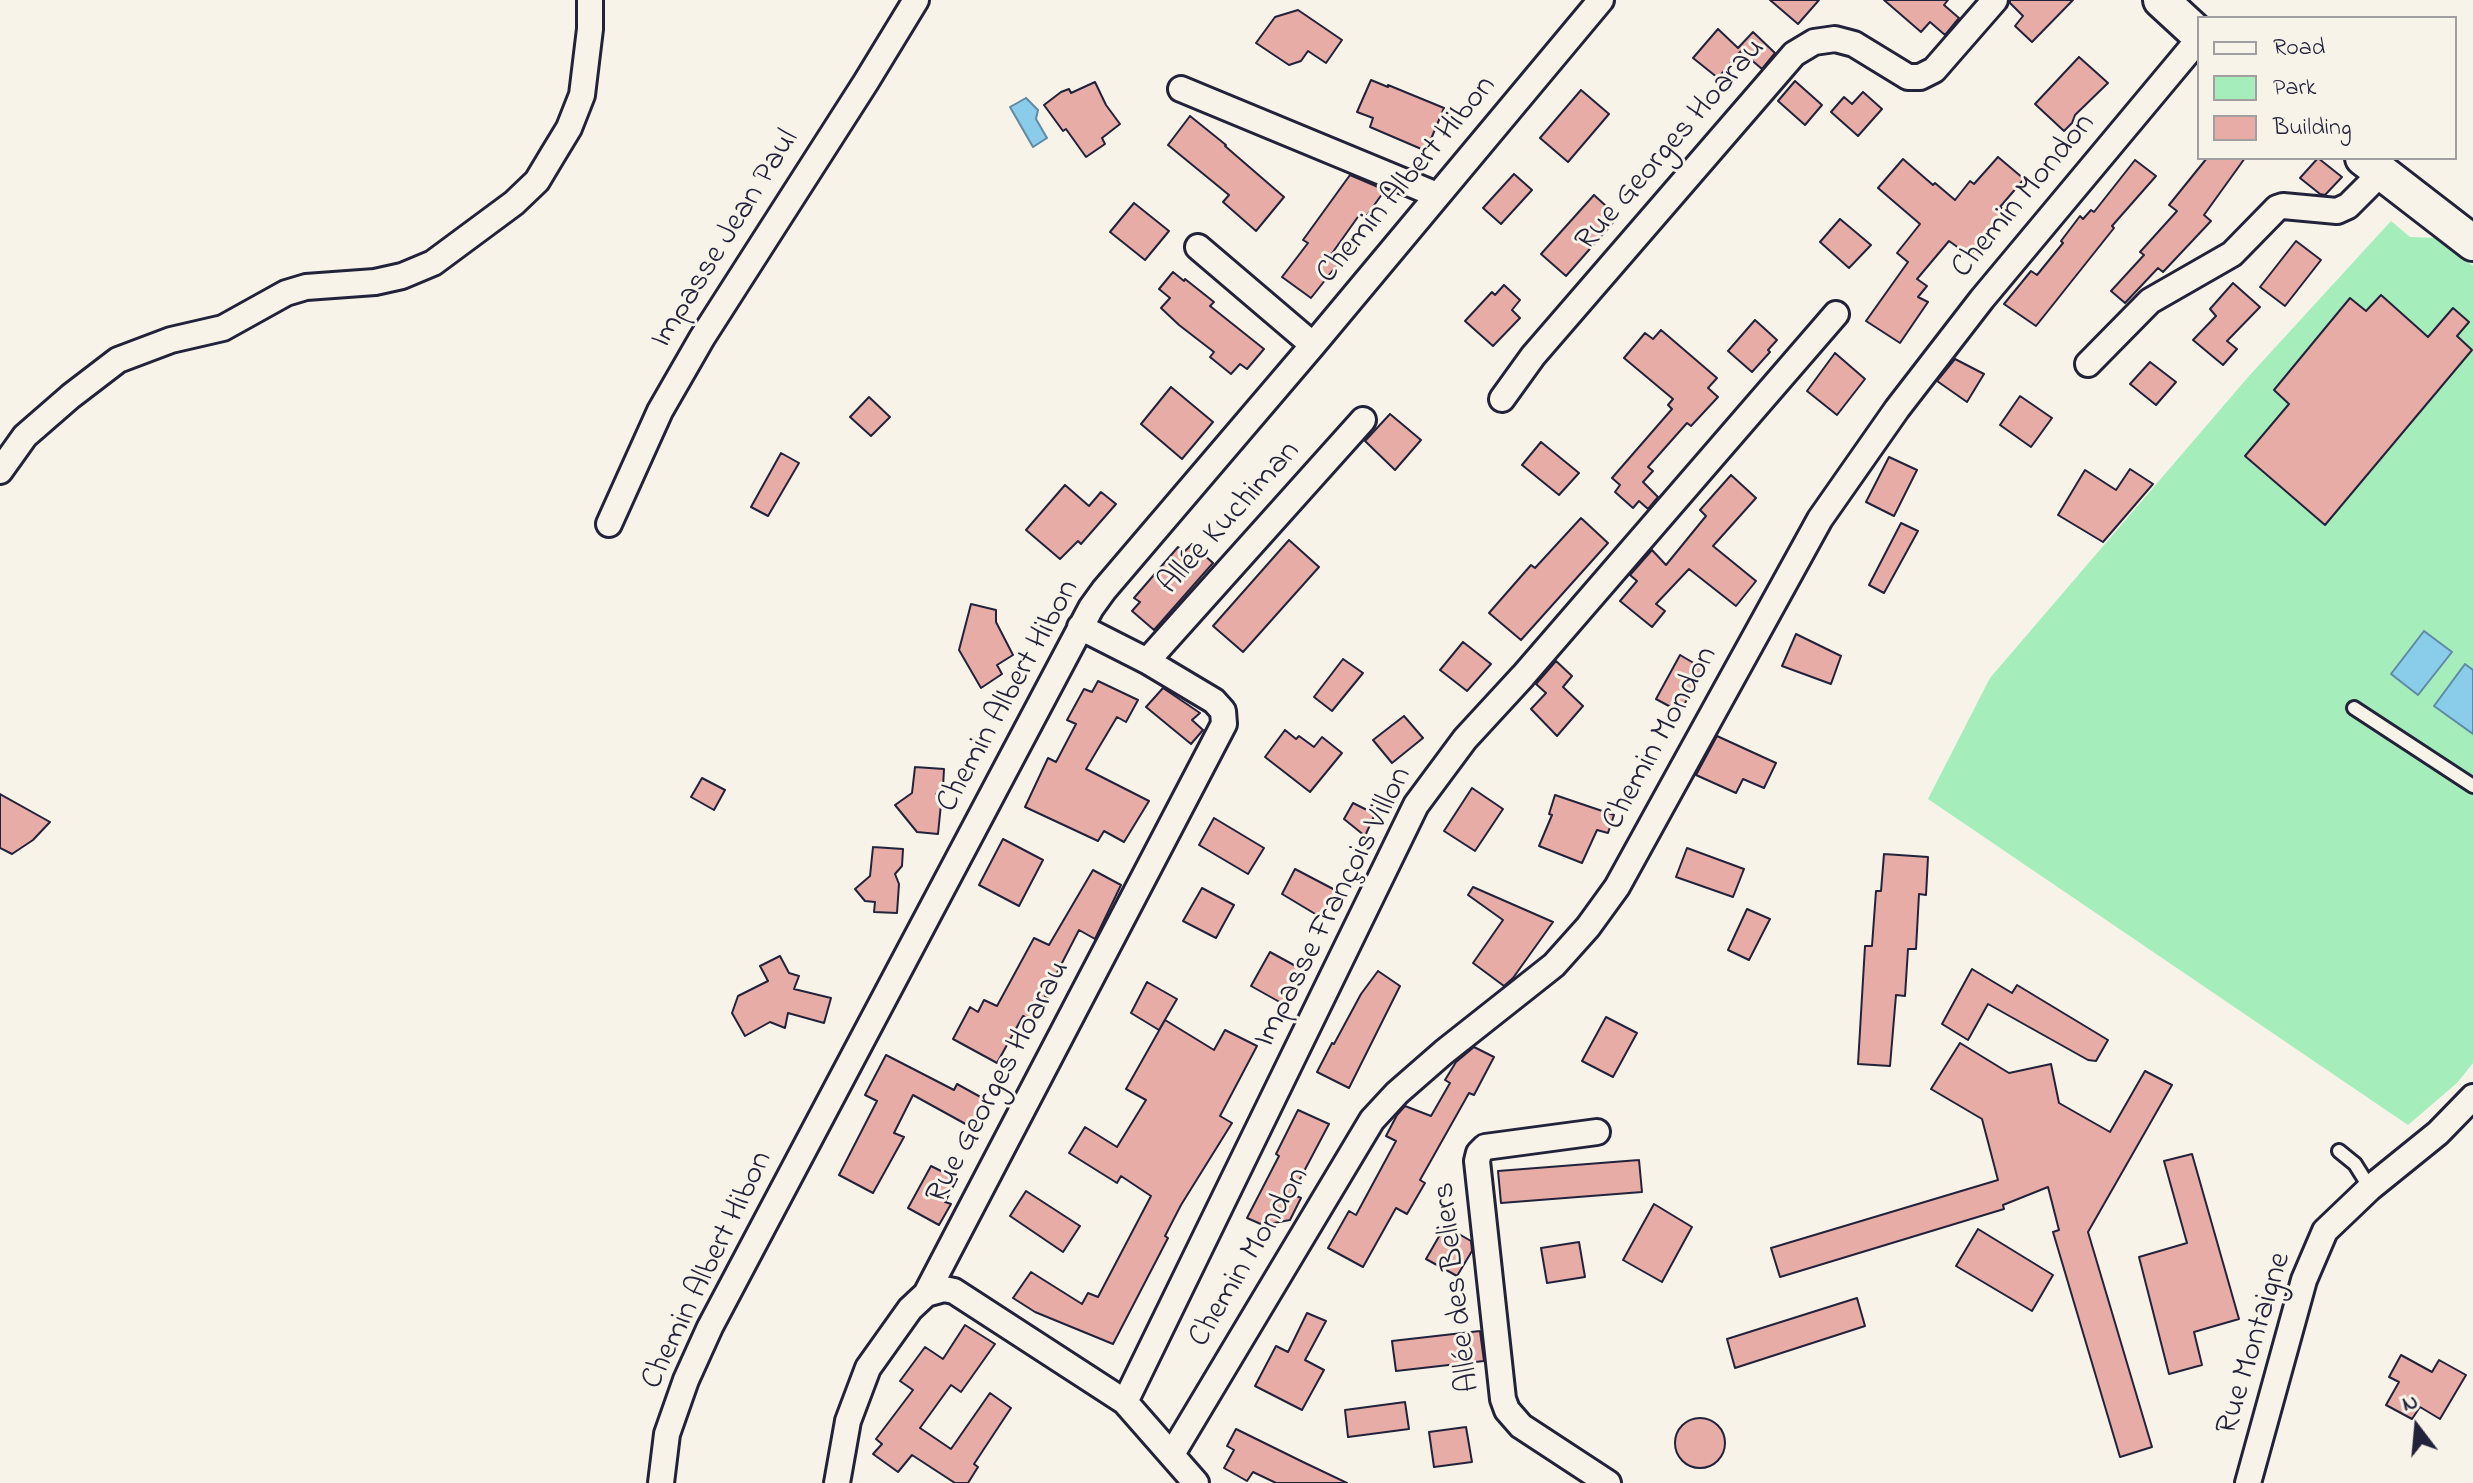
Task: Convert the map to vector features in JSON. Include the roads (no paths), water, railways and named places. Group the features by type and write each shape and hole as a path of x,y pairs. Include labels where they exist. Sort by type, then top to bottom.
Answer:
{"main road":[{"path":"2161,0 2197,35"},
{"path":"2372,165 2473,243"}],"street":[{"path":"0,471 25,436 118,360 171,340 223,328 286,293 306,287 375,282 402,276 433,263 514,203 537,181 569,128 582,95 590,29 590,0"},
{"name":"Impasse Jean Paul","path":"609,524 660,411 702,338 916,0"},
{"name":"Chemin Albert Hibon","path":"661,1483 667,1434 686,1380 710,1327 1080,627 1104,590 1601,0"},
{"name":"Rue Georges Hoarau","path":"1502,399 1533,356 1794,54 1814,42 1835,39 1854,44 1908,77 1920,77 1934,70 1995,0"},
{"name":"Chemin Mondon","path":"1172,1454 1372,1120 1397,1093 1444,1052 1554,965 1588,927 1617,887 1828,507 1897,409 1982,299 2197,39"},
{"path":"1181,89 1437,195"},
{"path":"2088,364 2150,301 2232,254 2277,208 2337,211 2348,206 2372,165"},
{"path":"1198,247 1313,345"},
{"name":"Impasse François Villon","path":"1125,1402 1416,805 1465,739 1836,314"},
{"name":"Allée Kuchiman","path":"1147,661 1363,420"},
{"path":"1080,627 1147,661"},
{"name":"Rue Georges Hoarau","path":"837,1483 848,1421 868,1368 910,1309 926,1294 1224,724 1223,711 1214,701 1147,661"},
{"name":"Rue Montaigne","path":"2248,1483 2304,1280 2325,1231 2370,1188 2438,1133 2473,1097"},
{"name":"Allée des Beliers","path":"1597,1132 1485,1147 1477,1161 1503,1399 1507,1410 1521,1426 1608,1483"},
{"path":"926,1294 944,1289 954,1291 1125,1402 1196,1483"}],"lane":[{"path":"2354,708 2473,786"},
{"path":"2339,1151 2355,1164 2370,1188"}],"water":[{"path":"1026,98 1038,110 1036,119 1047,138 1033,147 1010,107"},
{"path":"2424,631 2452,652 2418,695 2391,674"},
{"path":"2465,664 2473,670 2473,734 2434,706"}]}
